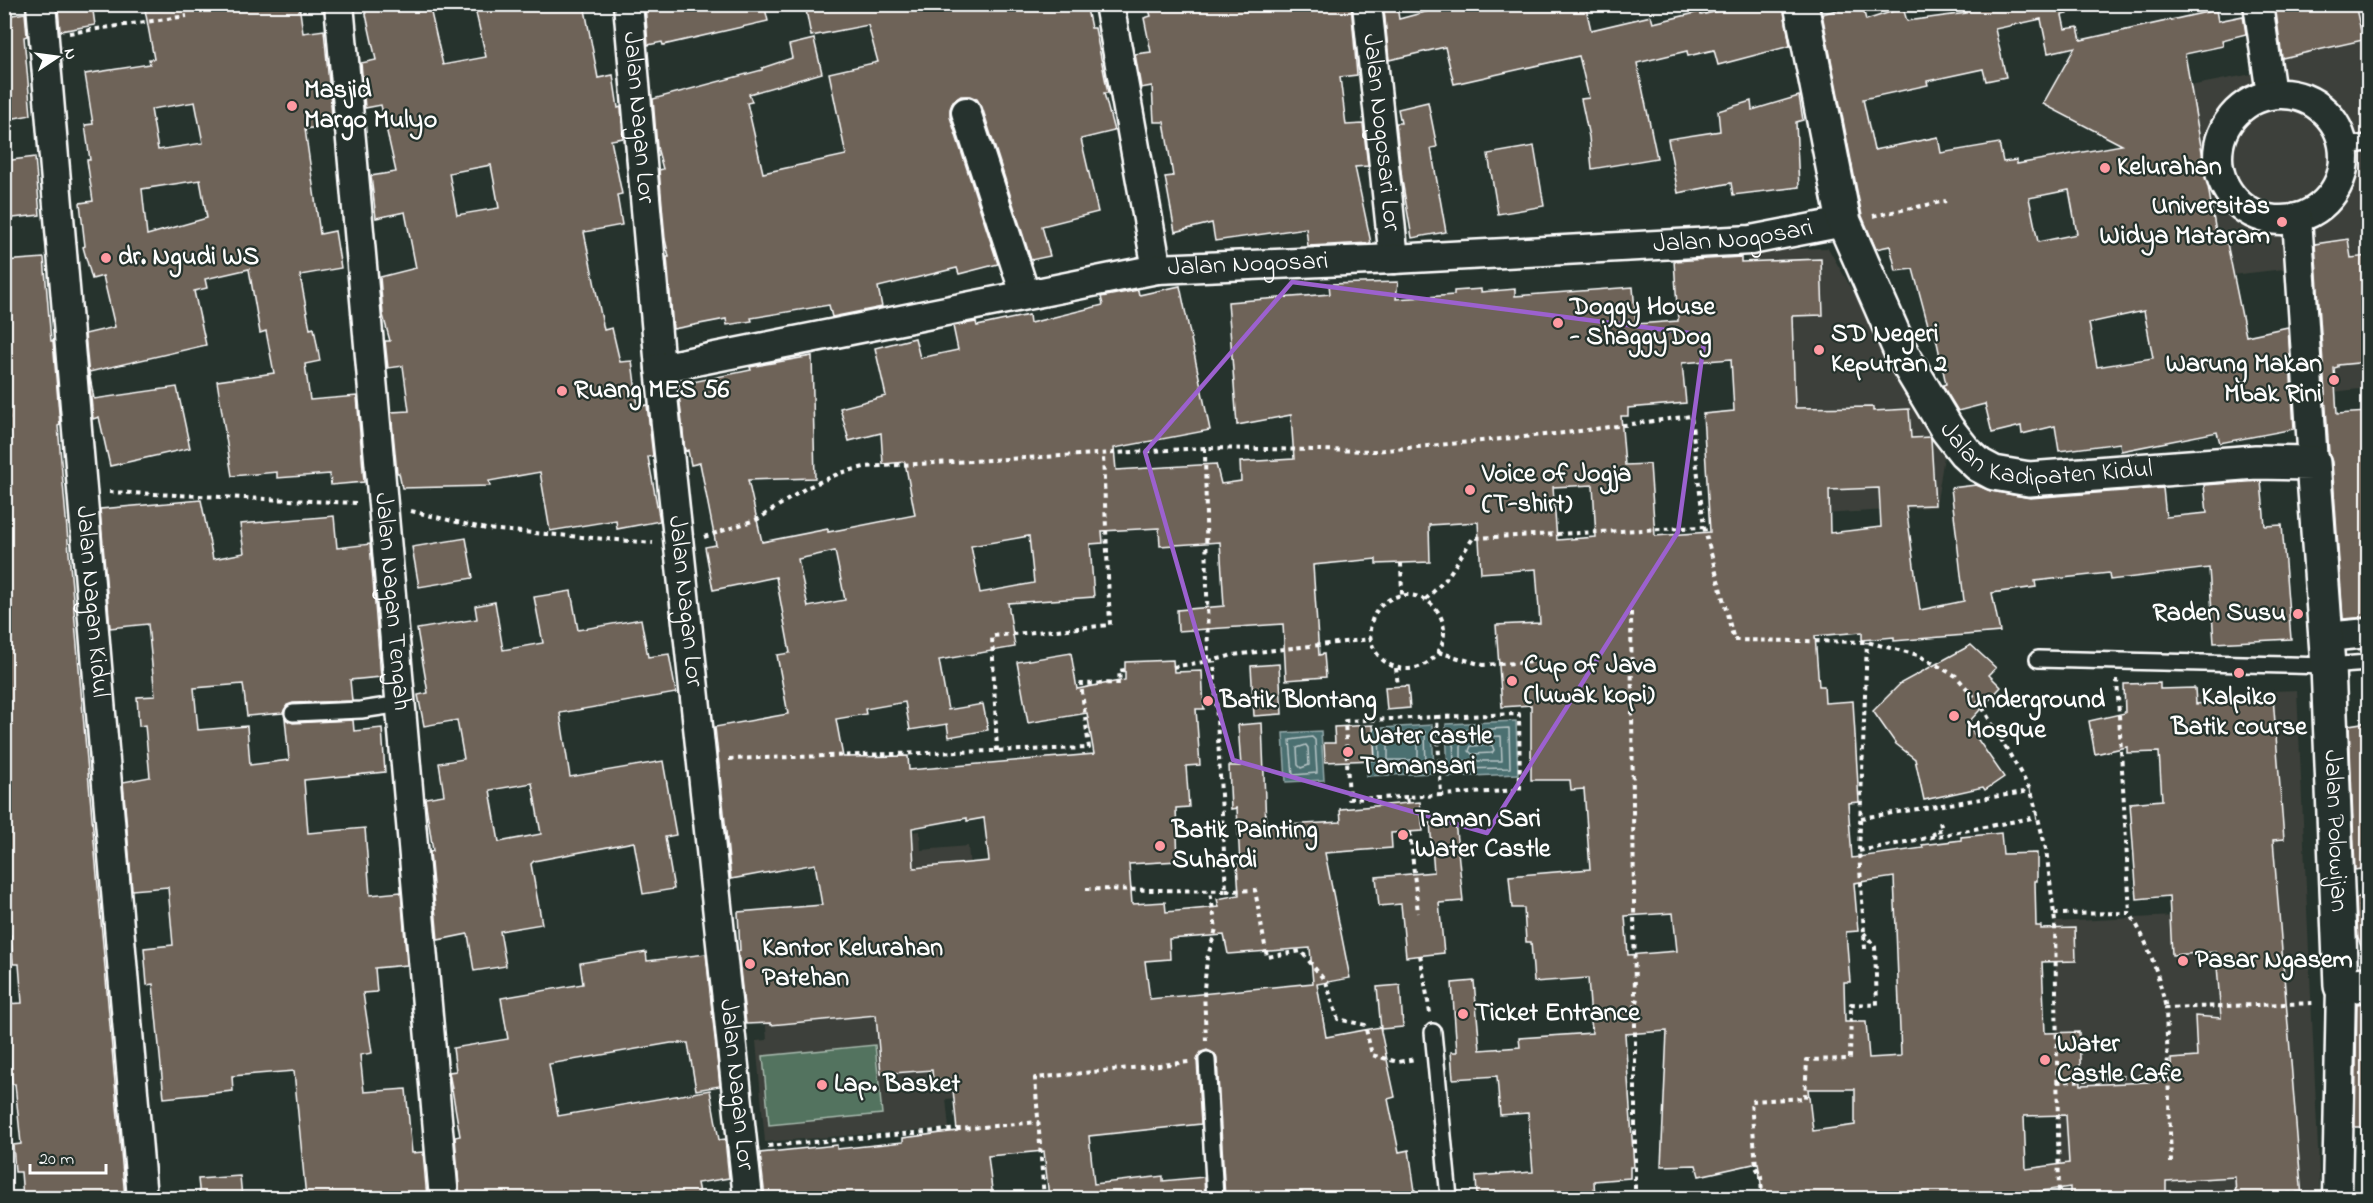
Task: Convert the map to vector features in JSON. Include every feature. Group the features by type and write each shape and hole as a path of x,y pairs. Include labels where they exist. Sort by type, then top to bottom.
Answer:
{"street":[{"name":"Jalan Nagan Kidul","path":"41,4 142,1198"},
{"name":"Jalan Nagan Tengah","path":"339,4 444,1198"},
{"name":"Jalan Nagan Lor","path":"628,4 660,368 748,1198"},
{"path":"1109,4 1157,269"},
{"name":"Jalan Nogosari Lor","path":"1367,4 1394,259"},
{"name":"Jalan Kadipaten Kidul","path":"1802,4 1844,222 1902,354 1947,429 1965,452 1979,465 1994,473 2029,479 2256,462 2313,463"},
{"path":"2258,4 2271,94"},
{"path":"2290,93 2310,100 2326,111 2338,128 2356,145 2344,165 2339,184 2329,199 2314,211 2297,218 2277,220 2257,216 2239,204 2227,189 2219,170 2218,149 2224,129 2235,112 2252,100 2271,94 2290,93"},
{"path":"966,112 1025,294"},
{"path":"2297,218 2313,463"},
{"name":"Jalan Nogosari","path":"660,368 1157,269 1751,240 1844,222"},
{"name":"Jalan Polowijan","path":"2313,463 2350,991 2338,1193"},
{"path":"2327,651 2368,633"}],"lane":[{"path":"2037,659 2116,663 2327,651 2368,663"},
{"path":"293,713 361,710 401,704"},
{"path":"1433,1032 1449,1198"},
{"path":"1207,1060 1215,1198"}],"path":[{"path":"45,37 187,16"},
{"path":"1844,222 1946,201"},
{"path":"679,545 758,519 806,488 840,473 864,467 1205,448 1375,451 1565,433 1691,416 1704,527 1734,640 1867,642 1918,655 1956,676 1981,705 2031,791 2046,849 2054,914 2059,1198"},
{"path":"1205,448 1208,660"},
{"path":"997,751 992,636 1110,625 1103,455"},
{"path":"1425,600 1446,579 1473,538 1704,527"},
{"path":"1401,563 1402,595"},
{"path":"1402,595 1425,600 1436,610 1442,623 1443,638 1438,652 1429,662 1417,668 1396,668 1380,657 1371,639 1371,626 1375,613 1384,603 1402,595"},
{"path":"1631,612 1637,1000 1635,1198"},
{"path":"1173,667 1208,660 1214,661 1232,655 1371,639"},
{"path":"1865,949 1859,851 1867,642"},
{"path":"1438,652 1483,665 1536,662"},
{"path":"1214,661 1226,891"},
{"path":"2116,663 2130,913 2157,966 2166,1008 2171,1163"},
{"path":"1396,668 1398,686"},
{"path":"701,759 1089,748 1082,684 1120,682 1119,671 1125,670"},
{"path":"1519,714 1520,790 1349,800 1345,721 1437,717 1519,714"},
{"path":"1437,717 1441,795"},
{"path":"1861,818 2031,791"},
{"path":"1407,797 1408,803"},
{"path":"1859,851 2037,817"},
{"path":"1934,836 1933,831 1942,830 1940,822"},
{"path":"1410,832 1418,913"},
{"path":"1086,889 1255,890 1267,957 1301,951 1326,982 1338,1019 1365,1025 1372,1055 1398,1062 1435,1056"},
{"path":"1044,1198 1035,1078 1207,1060 1204,990 1207,959 1216,929 1210,891"},
{"path":"2054,914 2130,913"},
{"path":"1762,1198 1761,1176 1756,1167 1751,1101 1805,1098 1807,1060 1850,1059 1851,1004 1877,1005 1875,947 1864,933"},
{"path":"1420,956 1433,1032"},
{"path":"2166,1008 2350,991"},
{"path":"2057,1082 2169,1074"},
{"path":"744,1148 1039,1122"},
{"path":"2216,1198 2338,1193"}],"highlighted area":[{"path":"1292,282 1705,335 1678,532 1487,833 1233,760 1145,452"}],"shaded area":[{"name":"Universitas Widya Mataram","path":"2269,5 2366,5 2368,16 2368,388 2297,396 2284,269 2206,278 2174,89 2283,68"},
{"name":"SD Negeri Keputran 2","path":"1828,248 1945,450 1936,507 1758,518 1747,250"},
{"name":"Pasar Ngasem","path":"2297,690 2320,1193 2215,1198 2059,1198 2055,922 2175,916 2163,696"},
{"path":"920,831 921,850 968,846 976,929 998,1095 946,1099 949,1128 765,1142 756,1041 767,1040 759,943 871,934 863,836"}],"green space":[{"name":"Lap. Basket","path":"875,1045 882,1114 769,1125 763,1056"}],"water":[{"path":"1516,721 1518,774 1448,777 1446,724"},
{"path":"1432,725 1434,773 1367,776 1367,761 1374,760 1365,729"},
{"path":"1321,731 1324,780 1286,782 1283,733"}],"building":[{"path":"76,4 92,4 95,25 60,31 58,8"},
{"path":"144,4 299,4 303,33 324,30 332,115 324,117 325,126 305,129 320,234 335,231 341,268 300,275 310,329 314,328 320,361 305,364 310,400 357,396 364,482 331,485 330,474 277,478 277,472 232,476 217,381 274,373 266,331 260,333 249,269 205,279 207,288 194,291 206,345 89,372 94,399 177,387 190,448 110,466 99,417 93,419 85,334 115,327 103,276 92,279 83,247 85,246 80,203 93,201 85,125 93,124 85,74 150,64 149,59 154,59","holes":["195,102 203,143 158,150 151,109","200,180 207,218 147,235 142,189"]},
{"path":"391,4 429,4 443,65 486,57 474,4 584,4 598,78 613,75 618,108 621,107 623,138 611,140 622,194 617,195 622,225 584,232 604,330 612,328 620,362 632,361 638,407 647,405 653,456 648,457 660,521 617,529 616,520 550,531 540,472 489,481 490,486 402,488 399,473 397,473 391,412 409,411 403,366 388,368 385,341 390,341 383,315 380,277 416,268 405,212 376,218 371,176 396,172 381,105 365,108 361,63 376,60 365,10","holes":["491,165 499,208 457,215 449,173"]},
{"path":"645,4 764,4 768,21 663,45 662,42 648,45"},
{"path":"837,4 1086,4 1091,28 1095,28 1108,93 1104,93 1114,131 1081,139 1098,212 1042,226 1050,256 1031,260 982,107 977,99 961,96 953,101 950,117 998,264 959,274 957,268 878,287 882,307 832,317 829,305 751,318 752,321 727,325 726,319 673,329 667,257 669,257 665,239 659,170 663,169 657,147 653,99 762,70 762,68 792,58 789,45 814,39 822,73 749,94 752,102 747,103 763,173 846,155 829,73 878,62 868,25 811,36 806,10"},
{"path":"1147,4 1269,4 1270,11 1313,4 1351,4 1357,75 1340,77 1346,125 1363,124 1368,166 1355,167 1371,243 1308,246 1306,228 1215,241 1212,223 1175,232 1165,177 1173,176 1164,122 1154,122 1152,86 1141,88 1135,54 1151,52 1144,18 1151,16"},
{"path":"1455,4 1564,4 1565,9 1585,4 1591,30 1651,16 1653,23 1748,4 1783,4 1790,46 1718,65 1714,50 1688,56 1687,51 1637,63 1657,158 1592,169 1589,137 1581,99 1589,98 1579,56 1454,84 1445,47 1389,60 1384,9 1397,6 1399,19"},
{"path":"1862,4 1866,20 1903,8 1907,21 1966,13 1965,9 1986,4 2066,4 2067,14 2062,15 2065,29 2078,27 2081,40 2216,10 2218,21 2243,16 2246,34 2222,40 2223,46 2185,54 2218,244 2227,243 2246,336 2288,327 2294,429 2220,443 2217,432 2121,451 2120,443 2059,451 2055,426 2022,434 2021,426 1992,433 1985,404 1958,411 1943,385 1946,384 1933,324 1928,325 1913,269 1896,271 1890,246 1876,249 1862,216 1822,14","holes":["2041,19 2048,53 2075,47 2043,104 2122,145 2017,164 2017,160 2003,162 1999,143 1941,153 1938,137 1874,150 1863,99 1928,85 1927,81 1983,69 1986,81 2006,77 1995,29","2069,190 2077,234 2038,242 2029,198","2144,311 2153,358 2097,367 2089,323"]},
{"path":"2275,4 2355,4 2363,40 2282,58"},
{"path":"25,13 27,36 24,37 31,115 4,120 6,16"},
{"path":"1799,96 1803,120 1796,122 1799,187 1733,195 1731,183 1678,193 1668,139 1720,131 1718,111 1751,101 1752,110"},
{"path":"1428,102 1437,147 1431,148 1446,232 1412,238 1402,180 1396,123 1401,123 1398,109"},
{"path":"1534,146 1544,206 1498,214 1488,154"},
{"path":"35,157 40,215 4,219 4,161"},
{"path":"2348,239 2351,258 2368,256 2368,362 2338,365 2334,368 2337,414 2368,412 2368,617 2343,619 2315,244"},
{"path":"1741,257 1741,262 1821,259 1823,315 1792,316 1795,408 1873,407 1873,411 1909,409 1911,438 1930,437 1935,505 1906,506 1920,610 1964,601 1951,488 1976,485 1991,491 2030,498 2163,488 2166,517 2207,513 2204,485 2261,481 2265,526 2282,525 2291,639 2214,643 2209,568 2110,580 2109,573 2035,581 2036,587 1992,593 2000,632 1894,641 1894,637 1862,640 1862,632 1815,636 1819,686 1824,686 1825,703 1853,701 1859,802 1848,803 1852,858 1923,848 1922,845 1961,840 1961,837 2001,833 2003,854 2037,853 2036,926 2041,926 2041,929 2075,928 2076,961 2042,962 2045,1033 2079,1032 2081,1085 2172,1081 2171,1059 2197,1057 2195,1016 2221,1018 2216,952 2172,955 2169,896 2137,899 2130,803 2162,800 2159,752 2127,753 2127,747 2095,754 2089,721 2125,713 2124,684 2160,683 2160,689 2195,688 2196,704 2273,697 2284,839 2273,840 2302,1198 2236,1198 2235,1177 2166,1181 2166,1198 2070,1198 2070,1187 2019,1194 2020,1198 1763,1198 1758,1163 1699,1176 1696,1165 1661,1166 1667,1031 1625,1034 1634,1167 1630,1167 1630,1178 1594,1181 1595,1198 1477,1198 1476,1176 1533,1172 1528,1113 1500,1115 1497,1076 1453,1079 1451,1052 1457,1052 1452,983 1474,981 1480,1050 1520,1047 1519,1038 1592,1033 1588,978 1534,982 1531,942 1526,942 1524,908 1512,908 1509,876 1590,869 1584,789 1571,790 1570,780 1531,780 1531,705 1502,707 1496,625 1540,623 1536,569 1481,573 1478,522 1429,525 1430,562 1376,564 1376,559 1313,565 1319,655 1324,654 1326,677 1286,680 1283,624 1178,631 1177,610 1224,606 1220,542 1160,546 1159,528 1102,531 1103,543 1090,544 1094,597 1008,603 1015,647 939,660 948,710 983,704 988,730 949,737 947,724 910,730 905,702 865,709 866,714 836,719 843,757 908,756 909,770 1094,754 1087,713 1028,723 1017,662 1071,653 1077,689 1125,680 1125,662 1173,660 1174,672 1202,671 1204,709 1196,709 1200,765 1186,766 1189,807 1176,808 1178,861 1129,864 1132,904 1165,902 1166,912 1219,907 1217,899 1239,895 1237,808 1231,809 1229,766 1241,766 1238,725 1262,723 1266,826 1341,822 1340,809 1420,802 1423,831 1391,833 1392,848 1325,853 1350,978 1317,984 1326,1037 1380,1027 1395,1097 1388,1099 1399,1152 1409,1150 1416,1198 1225,1198 1217,1059 1215,1054 1207,1050 1201,1052 1197,1060 1201,1124 1089,1136 1094,1184 1163,1176 1163,1181 1204,1177 1205,1198 1049,1198 1044,1151 988,1156 993,1198 765,1198 760,1153 837,1145 837,1149 903,1142 903,1138 957,1131 952,1079 933,1081 932,1070 881,1074 876,1015 771,1025 771,1023 746,1024 738,951 740,951 738,912 822,905 815,864 731,879 715,727 788,714 777,655 790,653 776,577 713,590 705,547 716,545 700,463 691,465 688,450 685,451 678,385 751,370 750,367 812,356 815,478 748,480 762,542 915,515 905,462 883,464 881,433 849,441 840,408 886,396 875,348 915,338 920,358 958,350 953,326 976,322 977,326 1029,315 1030,323 1103,305 1101,297 1138,290 1139,295 1180,286 1210,430 1114,448 1116,470 1216,464 1221,484 1241,481 1240,462 1294,459 1291,415 1237,425 1228,302 1330,294 1329,284 1398,282 1396,299 1454,295 1454,291 1481,289 1481,292 1515,289 1515,296 1633,287 1636,324 1678,321 1674,261","holes":["1731,359 1734,411 1703,414 1710,532 1655,536 1650,464 1625,465 1621,416 1628,416 1628,408 1686,403 1682,363","1593,485 1596,537 1557,540 1553,487","1879,488 1881,527 1830,533 1829,490","1029,536 1034,583 980,593 971,546","835,551 845,600 808,607 798,559","967,818 967,821 984,818 989,861 914,868 912,828","1894,877 1901,1056 1869,1058 1866,1022 1845,1022 1844,982 1850,982 1846,932 1858,931 1854,883","1673,913 1677,951 1628,955 1625,916","1224,935 1228,954 1310,948 1313,983 1150,999 1145,961 1170,959 1169,939","1808,1089 1855,1089 1855,1125 1813,1131","2066,1115 2069,1163 2026,1169 2024,1116"]},
{"path":"44,258 51,341 53,341 60,425 58,426 125,1198 23,1198 21,1172 15,1172 13,1145 21,1144 15,1084 12,1084 5,1004 22,1003 19,964 13,964 11,935 4,936 4,418 9,418 4,384 4,261"},
{"path":"201,500 213,559 244,553 240,524 334,516 337,548 370,544 381,677 350,680 352,701 293,703 287,705 283,713 247,716 243,684 194,688 198,730 247,726 250,765 289,760 285,718 293,723 353,720 354,731 382,728 385,772 304,780 308,833 365,828 370,895 401,892 407,965 375,968 377,992 363,993 372,1053 360,1055 364,1092 406,1089 412,1153 423,1152 427,1198 306,1198 294,1071 232,1076 233,1091 164,1098 153,984 147,985 144,948 173,945 168,887 132,890 123,782 150,777 145,725 139,726 137,697 155,696 148,624 110,628 100,509"},
{"path":"466,538 473,578 419,587 412,547"},
{"path":"571,591 578,630 641,619 648,657 669,654 676,693 560,713 570,777 663,761 676,835 665,837 674,889 643,894 634,842 534,861 531,864 542,924 500,931 506,966 474,971 468,934 438,940 430,852 433,851 425,798 444,795 439,763 464,759 457,720 424,726 418,695 428,693 417,629 477,619 475,606 495,602 503,650 543,643 534,597","holes":["532,783 541,834 499,842 490,790"]},
{"path":"1971,645 1996,668 1989,675 2001,687 1967,724 2004,777 1985,790 1983,787 1924,800 1915,759 1896,744 1873,711 1901,683"},
{"path":"1279,664 1282,714 1254,716 1251,666"},
{"path":"1408,686 1410,708 1387,710 1385,687"},
{"path":"2368,722 2368,868 2355,870 2349,725"},
{"path":"1373,725 1375,760 1325,762 1324,743 1335,743 1334,727"},
{"path":"1455,821 1463,901 1439,903 1444,953 1406,957 1401,904 1379,906 1376,877 1434,872 1430,823"},
{"path":"2368,891 2367,963 2358,938 2356,899"},
{"path":"646,952 647,961 706,954 720,1086 696,1090 688,1043 671,1043 549,1064 558,1116 710,1090 719,1140 725,1139 729,1178 697,1183 700,1198 460,1198 455,1137 460,1136 449,1072 456,1071 453,1048 508,1039 501,998 583,984 580,963"},
{"path":"1400,985 1403,1027 1381,1029 1377,987"},
{"path":"2368,1003 2368,1127 2355,1127 2357,1004"},
{"path":"240,1176 242,1198 200,1198 198,1179"}],"place":[{"name":"Masjid Margo Mulyo","path":"292,106"},
{"name":"Kelurahan","path":"2105,168"},
{"name":"Universitas Widya Mataram","path":"2282,222"},
{"name":"dr. Ngudi WS","path":"106,258"},
{"name":"Doggy House - ShaggyDog","path":"1558,323"},
{"name":"SD Negeri Keputran 2","path":"1819,350"},
{"name":"Warung Makan Mbak Rini","path":"2334,380"},
{"name":"Ruang MES 56","path":"562,391"},
{"name":"Voice of Jogja (T-shirt)","path":"1470,490"},
{"name":"Raden Susu","path":"2298,614"},
{"name":"Kalpiko Batik course","path":"2239,673"},
{"name":"Cup of Java (luwak kopi)","path":"1512,681"},
{"name":"Batik Blontang","path":"1208,701"},
{"name":"Underground Mosque","path":"1954,716"},
{"name":"Water castle Tamansari","path":"1348,752"},
{"name":"Taman Sari Water Castle","path":"1403,835"},
{"name":"Batik Painting Suhardi","path":"1160,846"},
{"name":"Pasar Ngasem","path":"2183,961"},
{"name":"Kantor Kelurahan Patehan","path":"750,964"},
{"name":"Ticket Entrance","path":"1463,1014"},
{"name":"Water Castle Cafe","path":"2045,1060"},
{"name":"Lap. Basket","path":"822,1085"}]}
